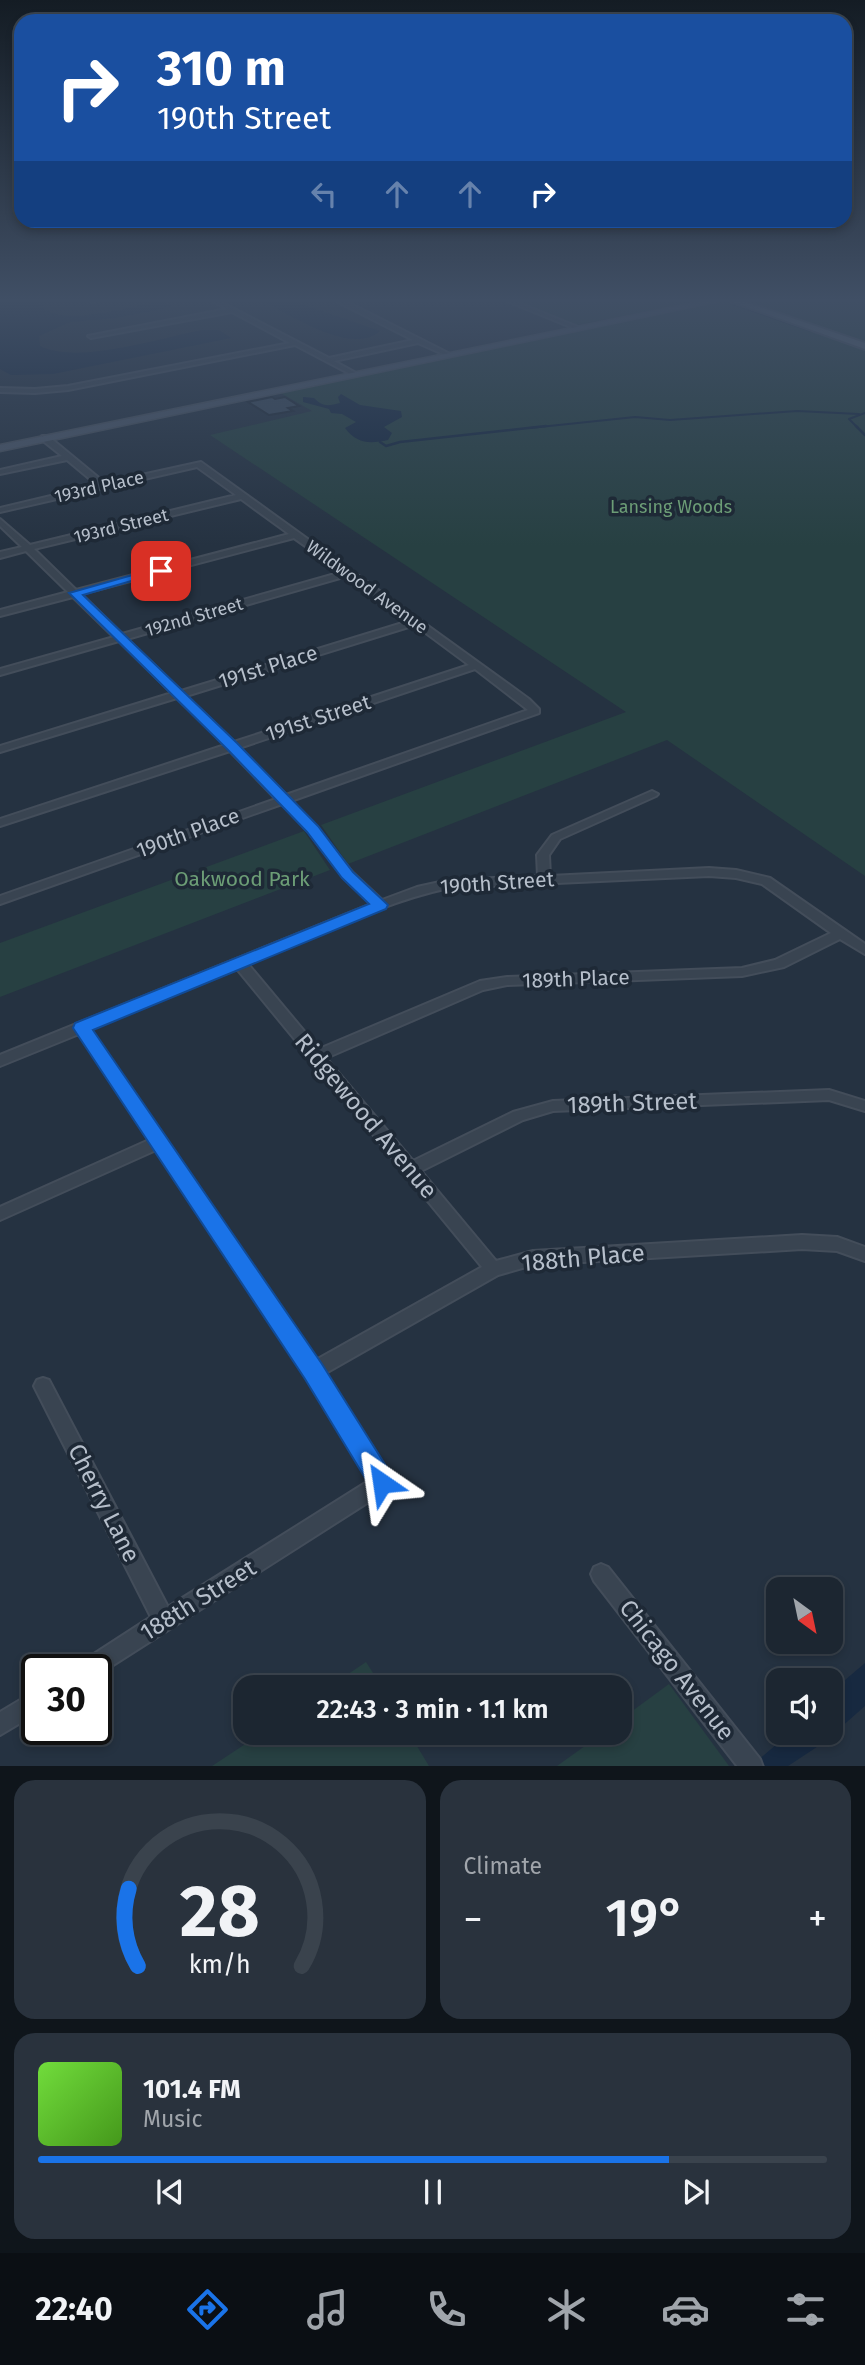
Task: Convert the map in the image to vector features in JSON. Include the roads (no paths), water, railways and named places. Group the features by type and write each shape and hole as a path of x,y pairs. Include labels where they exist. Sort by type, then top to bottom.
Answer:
{"main road":[{"path":"0,447 314,381"}],"street":[{"path":"0,398 4,391 68,388 102,381"},
{"path":"45,438 103,486"},
{"path":"0,472 68,457"},
{"name":"193rd Place","path":"0,510 198,464"},
{"name":"Wildwood Avenue","path":"198,464 525,701 535,711"},
{"name":"193rd Street","path":"0,555 242,496"},
{"path":"0,521 177,696 232,746 312,829 348,875 380,905"},
{"path":"0,613 295,535"},
{"name":"192nd Street","path":"0,672 348,573"},
{"name":"191st Place","path":"0,749 416,622"},
{"name":"191st Street","path":"0,823 477,666"},
{"name":"190th Place","path":"0,900 535,711"},
{"path":"544,879 543,855 556,837 652,794"},
{"name":"190th Street","path":"0,1061 380,905 421,890 449,884 723,873 750,877 774,886 841,933"},
{"path":"841,933 865,950"},
{"name":"189th Place","path":"317,1056 480,986 507,981 742,972 779,964 841,933"},
{"name":"Ridgewood Avenue","path":"240,964 493,1269"},
{"path":"82,1028 313,1371"},
{"name":"189th Street","path":"411,1169 518,1116 553,1106 829,1095 865,1106"},
{"path":"0,1214 158,1142"},
{"name":"188th Place","path":"313,1371 493,1269 533,1258 802,1242 837,1244"},
{"path":"837,1244 865,1254"},
{"name":"188th Street","path":"112,1654 382,1483 313,1371"},
{"name":"Cherry Lane","path":"43,1385 164,1621"},
{"name":"Chicago Avenue","path":"601,1574 751,1764"},
{"path":"0,1724 21,1711"}],"water":[{"path":"341,394 360,405 401,411 402,417 384,427 392,433 388,440 359,440 345,428 356,422 342,414 331,413 329,409 303,402 303,397 314,398 326,405 336,404 340,403 338,397"},
{"path":"865,1663 865,1706 843,1725 843,1682"},
{"path":"776,1745 820,1745 788,1766 751,1766"}],"waterway":[{"path":"530,428 635,417 670,420 797,411 859,414"},
{"path":"865,413 849,419 865,435"},
{"path":"380,442 386,446 400,442 546,426"}],"park label":[{"name":"Lansing Woods","path":"671,507"},
{"name":"Oakwood Park","path":"242,879"}]}
